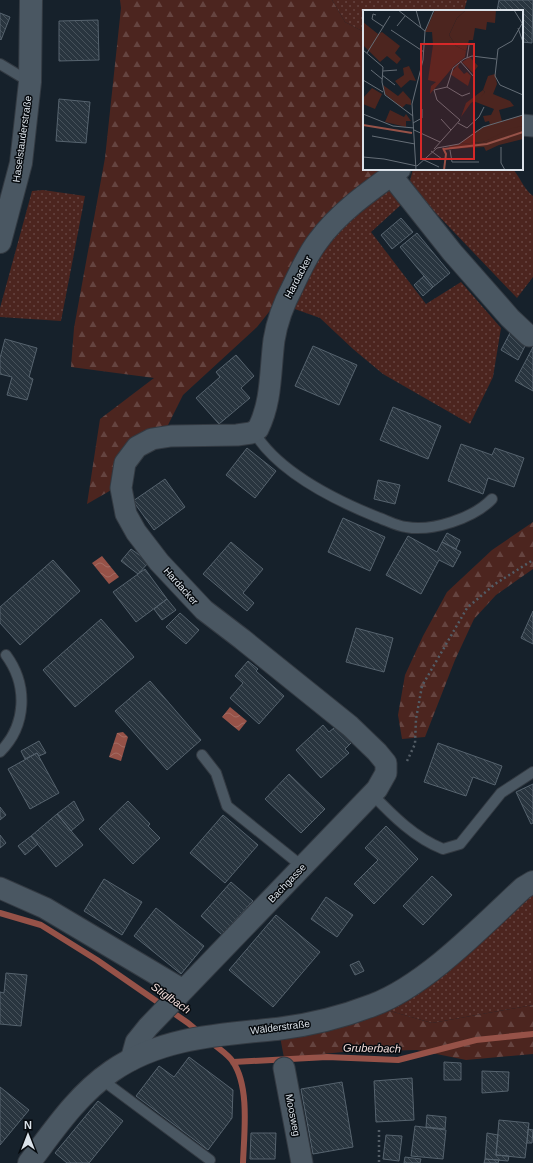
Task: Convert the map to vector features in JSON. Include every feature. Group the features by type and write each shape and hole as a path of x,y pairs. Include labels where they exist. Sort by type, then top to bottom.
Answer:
{"street":[{"name":"Haselstauderstraße","path":"0,242 20,163 30,82 30,0"},
{"path":"523,124 533,126"},
{"name":"Hardacker","path":"386,773 386,763 377,752 350,726 204,610 159,562 136,532 126,514 121,488 125,463 137,447 152,439 171,436 237,435 254,432 258,429 268,402 274,340 278,321 284,303 299,274 318,241 340,216 395,172 452,252 510,318 529,336"},
{"name":"Bachgasse","path":"131,1060 136,1042 148,1027 372,794 386,773"},
{"name":"Wälderstraße","path":"29,1163 74,1103 112,1070 162,1046 203,1036 305,1025 342,1016 375,1005 423,978 523,888 533,882"},
{"path":"0,888 45,908 182,992"},
{"name":"Moosweg","path":"284,1068 302,1163"}],"lane":[{"name":"Haselstauderstraße","path":"0,64 30,82"},
{"path":"254,432 261,443 274,457 323,492 341,502 405,527 426,528 445,524 484,508 492,499"},
{"path":"0,752 7,745 18,724 22,694 15,667 6,655"},
{"path":"202,755 216,773 227,806 303,867"},
{"path":"372,794 411,831 427,843 443,849 460,844 501,792 533,772"},
{"path":"101,1079 210,1160"}],"path":[{"path":"386,773 407,761 415,744 416,719 422,686 468,608 495,584 533,560"},
{"path":"379,1130 379,1163"}],"green space":[{"path":"120,0 332,0 345,22 363,31 363,170 383,170 355,189 324,218 297,253 277,302 257,327 183,395 167,427 113,489 87,504 100,419 154,378 71,367 74,328 105,158 121,8"},
{"path":"332,0 467,0 464,10 363,10 363,31 345,22"},
{"path":"413,170 514,170 527,190 533,196 533,277 517,298 409,185"},
{"path":"390,185 403,203 371,232 426,304 461,282 501,328 493,377 470,424 383,374 353,349 320,318 292,308 322,248 345,221"},
{"path":"43,190 85,196 61,321 0,317 0,308 32,191"},
{"path":"533,522 533,569 496,595 474,619 455,660 425,737 402,739 398,715 405,675 423,636 447,592 492,550"},
{"path":"533,885 533,1005 432,1023 376,1007"},
{"path":"533,1005 533,1054 466,1060 417,1050 343,1052 284,1058 279,1031 376,1007 432,1023"}],"water":[{"path":"102,556 119,577 109,584 92,563"},
{"path":"230,707 247,721 239,731 222,717"},
{"path":"123,732 128,737 121,761 109,757 117,733"}],"building":[{"path":"499,0 533,0 532,43 523,42 523,10 497,10"},
{"path":"0,13 10,17 1,40 0,39"},
{"path":"98,20 99,60 59,61 59,21"},
{"path":"59,99 90,102 86,143 56,141"},
{"path":"401,218 413,232 392,249 381,235"},
{"path":"417,233 450,273 433,287 400,247"},
{"path":"424,276 433,287 423,296 414,285"},
{"path":"511,331 533,343 533,347 526,344 518,360 501,350"},
{"path":"5,339 37,348 29,377 33,379 27,400 7,395 12,377 0,374 0,358"},
{"path":"313,346 357,365 339,405 295,386"},
{"path":"533,347 533,391 515,381"},
{"path":"236,355 254,376 241,388 250,398 219,424 196,398 220,377 216,372"},
{"path":"393,407 441,426 428,459 380,440"},
{"path":"461,444 492,455 495,448 524,458 514,487 488,478 483,494 448,481"},
{"path":"247,448 276,471 255,498 226,475"},
{"path":"165,479 185,507 154,530 133,501"},
{"path":"378,480 400,485 395,504 374,499"},
{"path":"343,518 385,537 370,571 328,552"},
{"path":"447,533 460,540 456,549 442,542"},
{"path":"408,536 437,552 442,542 461,552 453,567 439,560 421,594 386,575"},
{"path":"231,542 263,569 243,593 254,603 247,611 203,574"},
{"path":"131,549 149,562 138,574 121,561"},
{"path":"53,560 80,591 20,645 0,623 0,607"},
{"path":"145,569 167,599 136,622 113,592"},
{"path":"167,599 176,610 162,620 154,609"},
{"path":"533,611 533,644 521,638"},
{"path":"180,613 199,630 186,644 166,627"},
{"path":"101,619 134,657 75,707 43,670"},
{"path":"356,628 393,638 384,672 346,662"},
{"path":"248,661 258,669 256,671 284,696 259,724 230,698 243,683 235,676"},
{"path":"150,681 201,740 167,770 115,711"},
{"path":"339,724 354,740 345,749 349,753 321,778 296,750 323,725 329,732"},
{"path":"39,741 46,753 39,756 37,753 25,759 21,751"},
{"path":"438,743 502,766 495,785 473,777 466,796 424,782"},
{"path":"37,753 59,793 30,809 8,769"},
{"path":"289,774 325,809 301,833 265,799"},
{"path":"533,784 533,823 531,824 516,792"},
{"path":"74,801 84,820 71,831 57,814"},
{"path":"128,801 150,824 148,826 160,838 133,864 99,829"},
{"path":"0,807 6,815 0,820"},
{"path":"57,814 83,845 56,867 31,836"},
{"path":"223,815 258,845 225,883 190,853"},
{"path":"386,826 418,859 374,904 354,884 378,860 365,848"},
{"path":"0,835 6,843 0,848"},
{"path":"31,836 38,844 25,855 18,846"},
{"path":"432,876 452,895 423,925 403,906"},
{"path":"104,879 142,902 122,935 84,911"},
{"path":"231,882 253,901 222,935 201,916"},
{"path":"326,897 353,915 337,937 311,919"},
{"path":"156,908 204,946 181,974 134,936"},
{"path":"276,915 320,952 273,1007 229,970"},
{"path":"359,961 364,971 355,975 350,965"},
{"path":"6,973 27,975 21,1026 0,1024 0,992 4,993"},
{"path":"189,1057 233,1090 232,1118 208,1150 136,1096 159,1066 174,1077"},
{"path":"444,1062 461,1063 461,1080 444,1080"},
{"path":"482,1071 509,1072 508,1091 482,1093"},
{"path":"412,1078 414,1120 376,1122 374,1081"},
{"path":"342,1082 353,1147 313,1154 301,1089"},
{"path":"0,1087 29,1110 0,1145"},
{"path":"98,1101 123,1121 89,1163 67,1163 55,1153"},
{"path":"427,1115 446,1117 445,1129 426,1127"},
{"path":"499,1120 529,1123 525,1158 496,1155"},
{"path":"415,1126 446,1130 443,1159 411,1156"},
{"path":"528,1129 533,1130 532,1143 527,1143"},
{"path":"251,1133 276,1133 275,1159 250,1159"},
{"path":"487,1133 498,1135 496,1155 509,1156 508,1161 485,1159"},
{"path":"386,1135 402,1136 399,1161 383,1159"},
{"path":"405,1157 421,1159 420,1163 404,1163"},
{"path":"485,1159 499,1160 498,1163 484,1163"}],"waterway":[{"name":"Stiglbach","path":"0,913 41,925 97,960 188,1023 200,1033"},
{"name":"Gruberbach","path":"233,1062 327,1057 398,1060 476,1040 533,1034"},
{"name":"Stiglbach","path":"210,1041 231,1059 242,1084 245,1111 243,1163"}]}
